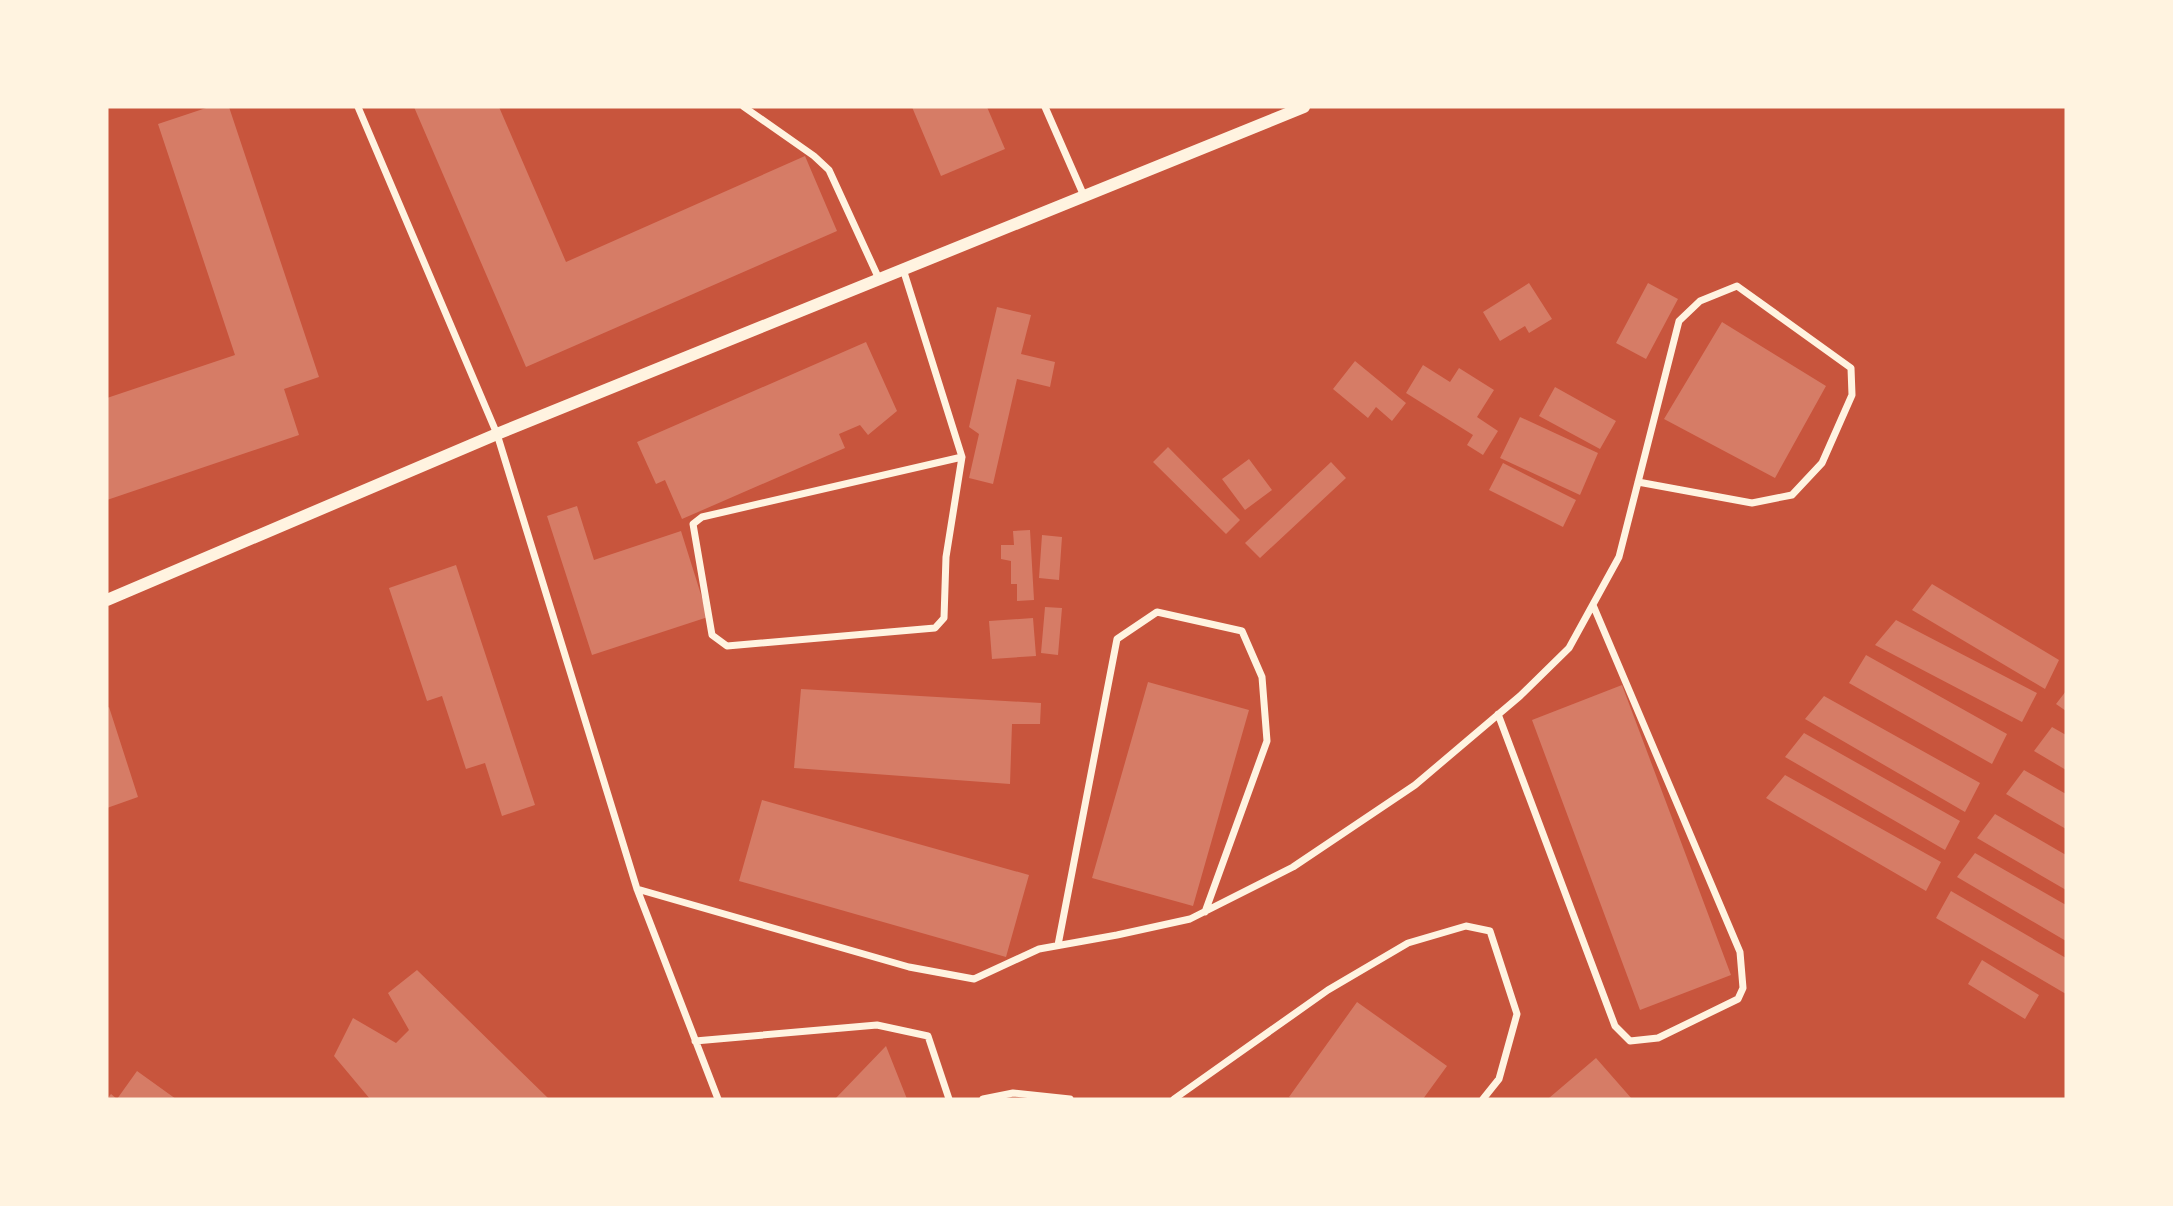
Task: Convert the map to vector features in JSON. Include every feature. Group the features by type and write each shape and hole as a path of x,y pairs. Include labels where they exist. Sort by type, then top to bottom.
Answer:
{"street":[{"path":"358,107 497,434 637,890 718,1099"},
{"path":"744,107 814,156 829,170 878,279"},
{"path":"1045,107 1084,196"},
{"path":"107,600 497,434 1304,107"},
{"path":"903,269 962,457 946,557 944,618 935,628 727,646 712,635 693,524 702,517 962,457"},
{"path":"637,890 909,967 974,979 1039,949 1190,919 1293,867 1415,785 1498,714 1569,648 1619,557 1638,482 1679,321 1700,301 1737,286 1851,368 1852,395 1822,463 1792,495 1752,503 1638,482"},
{"path":"1498,714 1615,1026 1630,1041 1658,1038 1738,999 1743,988 1740,952 1592,605"},
{"path":"1058,946 1117,639 1157,612 1242,631 1262,677 1267,741 1205,912"},
{"path":"1174,1099 1328,990 1408,943 1466,926 1490,931 1517,1014 1499,1079 1483,1099"},
{"path":"695,1041 877,1025 928,1036 949,1099"},
{"path":"983,1099 1013,1093 1070,1099"}],"building":[{"path":"209,107 229,107 319,377 284,389 299,435 107,500 107,398 235,355 158,124"},
{"path":"414,107 499,107 566,262 805,156 837,231 526,367"},
{"path":"912,107 987,107 1005,149 941,176"},
{"path":"1529,283 1552,319 1529,333 1525,326 1500,341 1483,312"},
{"path":"1648,283 1678,299 1646,359 1616,343"},
{"path":"997,307 1031,315 1021,354 1055,362 1050,387 1017,379 993,484 969,478 979,434 969,427"},
{"path":"1722,322 1826,386 1775,478 1664,419"},
{"path":"866,342 897,411 868,435 860,425 839,434 845,448 682,519 665,480 656,484 637,442"},
{"path":"1355,361 1406,403 1392,421 1376,407 1368,418 1333,389"},
{"path":"1423,365 1450,382 1459,368 1494,390 1477,417 1498,431 1483,455 1467,445 1473,435 1406,393"},
{"path":"1555,387 1616,421 1600,449 1539,416"},
{"path":"1520,417 1598,453 1580,495 1500,458"},
{"path":"1168,447 1240,520 1226,534 1153,462"},
{"path":"1249,459 1272,490 1245,510 1222,479"},
{"path":"1331,462 1346,478 1260,558 1245,543"},
{"path":"1503,463 1576,500 1563,527 1489,490"},
{"path":"577,506 594,560 681,531 708,617 592,655 547,516"},
{"path":"1030,530 1034,600 1017,601 1017,584 1011,584 1011,561 1001,559 1001,545 1014,545 1013,531"},
{"path":"1042,535 1062,537 1059,580 1039,578"},
{"path":"456,565 535,805 502,816 485,763 466,769 442,696 427,701 389,588"},
{"path":"1932,584 2059,660 2045,689 1912,610"},
{"path":"1045,607 1062,608 1058,655 1041,653"},
{"path":"1033,618 1036,656 992,659 989,621"},
{"path":"1896,620 2037,693 2022,722 1875,645"},
{"path":"1866,655 2007,734 1992,764 1849,683"},
{"path":"1148,682 1249,710 1193,906 1092,878"},
{"path":"1622,685 1731,975 1640,1010 1532,720"},
{"path":"801,689 1041,703 1040,724 1012,724 1010,784 794,768"},
{"path":"2066,691 2066,711 2056,704"},
{"path":"1824,696 1980,783 1965,812 1805,719"},
{"path":"109,707 138,797 107,808 107,708"},
{"path":"2052,727 2066,735 2066,770 2034,751"},
{"path":"1804,733 1960,821 1945,850 1785,757"},
{"path":"2024,770 2066,794 2066,829 2006,794"},
{"path":"1785,775 1941,862 1926,891 1766,798"},
{"path":"762,800 1029,875 1006,957 739,881"},
{"path":"1995,814 2066,855 2066,890 1977,838"},
{"path":"1975,853 2066,905 2066,941 1957,877"},
{"path":"1951,891 2066,958 2066,994 1936,918"},
{"path":"1982,960 2039,995 2025,1019 1968,984"},
{"path":"417,970 549,1099 370,1099 334,1056 353,1018 396,1043 409,1030 388,993"},
{"path":"1357,1002 1447,1066 1423,1099 1289,1097"},
{"path":"886,1046 907,1099 835,1099"},
{"path":"1596,1058 1632,1099 1549,1098"},
{"path":"137,1071 176,1099 117,1099"}]}
